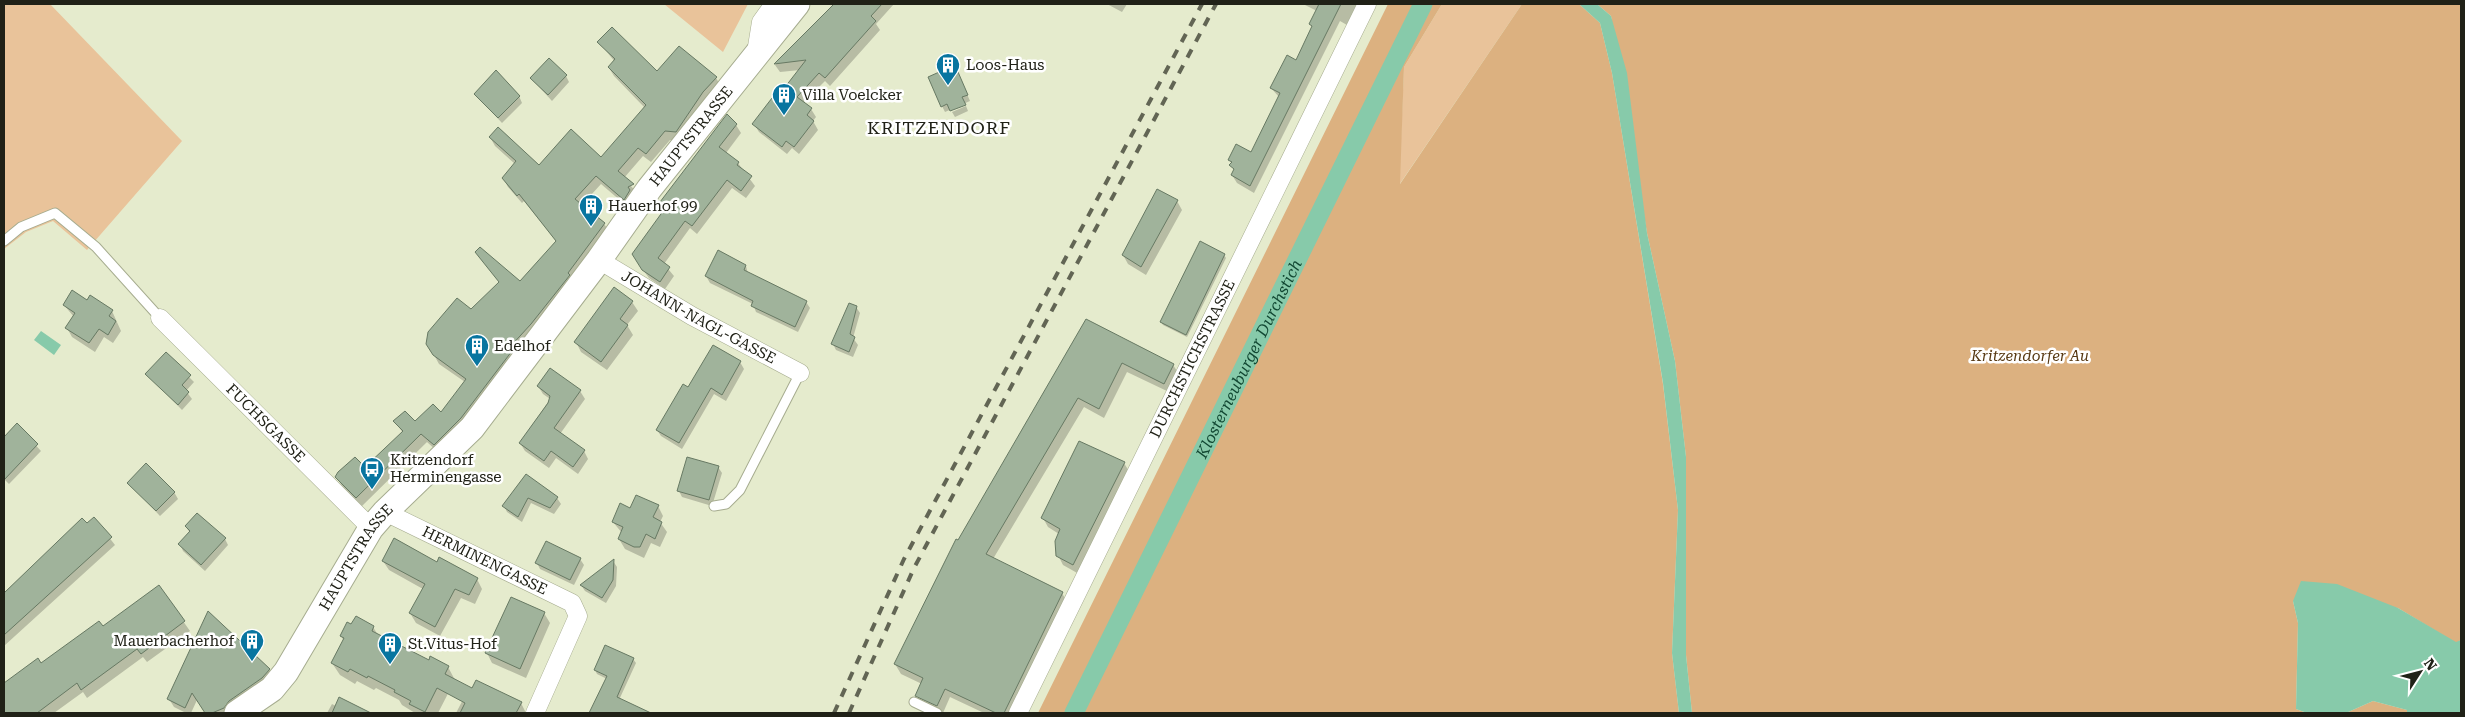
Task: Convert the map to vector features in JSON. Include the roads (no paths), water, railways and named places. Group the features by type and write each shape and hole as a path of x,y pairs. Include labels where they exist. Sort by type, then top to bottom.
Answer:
{"main road":[{"name":"HAUPTSTRASSE","path":"237,713 272,689 286,672 378,520 472,428 599,260 649,189 797,4"}],"street":[{"path":"756,53 761,22 774,4"},
{"name":"DURCHSTICHSTRASSE","path":"1018,713 1367,4"},
{"name":"JOHANN-NAGL-GASSE","path":"599,260 692,316 800,373"},
{"name":"FUCHSGASSE","path":"160,318 378,520"},
{"name":"HERMINENGASSE","path":"378,520 572,603 578,616 535,713"}],"lane":[{"path":"4,241 21,227 55,213 96,247 160,318"},
{"path":"714,506 726,504 740,490 800,373"},
{"path":"914,702 938,713"}],"waterway":[{"name":"Klosterneuburger Durchstich","path":"1074,713 1423,4"}],"railway":[{"path":"834,713 904,559 1202,4"},
{"path":"849,713 914,568 1216,4"}],"place":[{"name":"Loos-Haus","path":"948,86"},
{"name":"Villa Voelcker","path":"784,116"},
{"name":"Hauerhof 99","path":"591,227"},
{"name":"Edelhof","path":"477,367"},
{"name":"Kritzendorf Herminengasse","path":"372,490"},
{"name":"Mauerbacherhof","path":"252,662"},
{"name":"St.Vitus-Hof","path":"390,665"}],"district":[{"name":"KRITZENDORF","path":"939,127"}],"park label":[{"name":"Kritzendorfer Au","path":"2030,356"}]}
